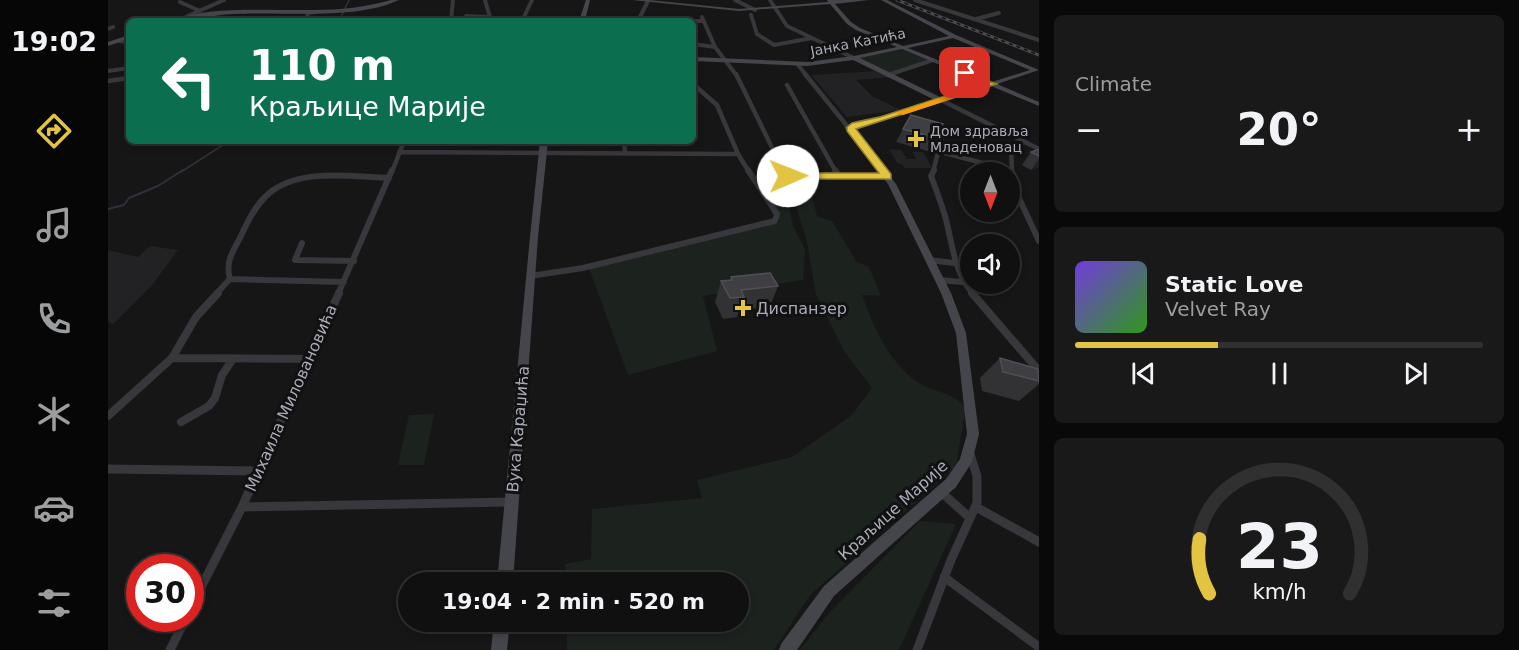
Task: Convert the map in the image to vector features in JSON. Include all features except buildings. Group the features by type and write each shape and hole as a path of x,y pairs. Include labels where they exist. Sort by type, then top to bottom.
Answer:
{"street":[{"path":"183,18 224,0"},
{"path":"180,2 197,13 346,10 374,7 397,0"},
{"path":"451,18 453,0"},
{"path":"466,16 490,17 485,0"},
{"path":"523,18 532,0"},
{"path":"583,18 588,0"},
{"path":"634,0 755,10 867,0"},
{"path":"735,0 755,10"},
{"path":"770,0 785,24 1039,149"},
{"path":"883,0 954,36 1037,71"},
{"path":"915,0 1039,40"},
{"path":"639,18 648,1"},
{"path":"831,2 853,26 1039,104"},
{"path":"307,18 308,13 324,10"},
{"path":"976,19 999,13"},
{"path":"751,15 757,34 777,46 812,38"},
{"path":"696,19 702,19 716,47 739,78 788,176 887,176"},
{"path":"108,29 113,27"},
{"name":"Јанка Катића","path":"696,59 798,65 854,58 954,36"},
{"path":"108,44 126,38"},
{"path":"118,41 126,42"},
{"path":"696,44 716,47"},
{"path":"888,75 933,60"},
{"path":"798,65 841,118 852,126 1037,71"},
{"path":"108,71 126,68"},
{"path":"108,81 126,78"},
{"path":"787,85 795,94 794,100 798,108 839,176"},
{"path":"530,276 583,268 775,221 777,214 738,154 717,105 696,87"},
{"name":"Краљице Марије","path":"787,650 829,591 941,492 963,468 970,454 974,426 966,362 958,326 939,280 887,176 852,126"},
{"path":"942,136 935,169 931,176 945,217 954,263 960,276"},
{"path":"1010,162 1011,147 1025,142"},
{"name":"Михаила Миловановића","path":"403,144 354,261 242,507 512,502"},
{"name":"Вука Караџића","path":"506,572 530,276 544,144"},
{"path":"624,144 625,153"},
{"path":"937,151 979,162"},
{"path":"399,152 738,154"},
{"path":"230,279 227,268 230,258 261,201 273,189 306,178 389,178"},
{"path":"1020,204 1039,241"},
{"path":"302,243 295,260 354,261"},
{"path":"929,260 954,263"},
{"path":"108,416 172,358 196,317 230,279 344,282"},
{"path":"939,280 960,282"},
{"path":"973,294 1039,371"},
{"path":"172,358 309,359"},
{"path":"181,422 209,406 215,398 222,375 233,359"},
{"path":"918,650 944,577 976,507 977,476 970,454"},
{"path":"108,469 257,471"},
{"path":"941,492 970,518"},
{"path":"204,582 242,507"},
{"path":"976,507 1039,542"},
{"path":"944,577 1039,647"},
{"path":"170,650 179,632"},
{"path":"499,650 501,632"}],"shaded area":[{"path":"901,49 930,61 890,73 859,58"},
{"path":"877,71 890,77 856,80 872,96 901,110 847,117 811,75"},
{"path":"889,149 901,150 907,159 917,159 912,152 923,152 932,168 905,168 902,164 897,163"},
{"path":"808,180 817,216 832,221 857,262 869,267 881,296 862,295 884,345 900,367 921,384 949,395 966,407 956,466 810,595 774,650 567,650 567,632 749,632 749,572 565,572 565,564 591,559 592,509 702,498 697,480 792,457 852,415 872,388 844,351 816,295 807,242 790,186 795,182"},
{"path":"786,190 793,226 805,249 803,280 703,296 717,351 628,375 589,268 780,222 768,193"},
{"path":"150,246 178,250 153,284 113,324 108,322 108,250 138,257"},
{"path":"434,414 424,465 398,465 409,415"},
{"path":"920,521 956,524 899,650 800,650 828,614"}],"waterway":[{"path":"340,18 349,0"},
{"path":"181,172 224,144"},
{"path":"108,209 124,205 129,198 158,186 183,170"}],"railway":[{"path":"897,0 1039,55"}],"slow traffic":[{"path":"900,113 964,93"}],"place":[{"name":"Дом здравља Младеновац","path":"916,139"},
{"name":"Диспанзер","path":"743,308"}],"route":[{"path":"788,176 887,176 850,129 855,125 882,120 993,84 965,73"}]}
